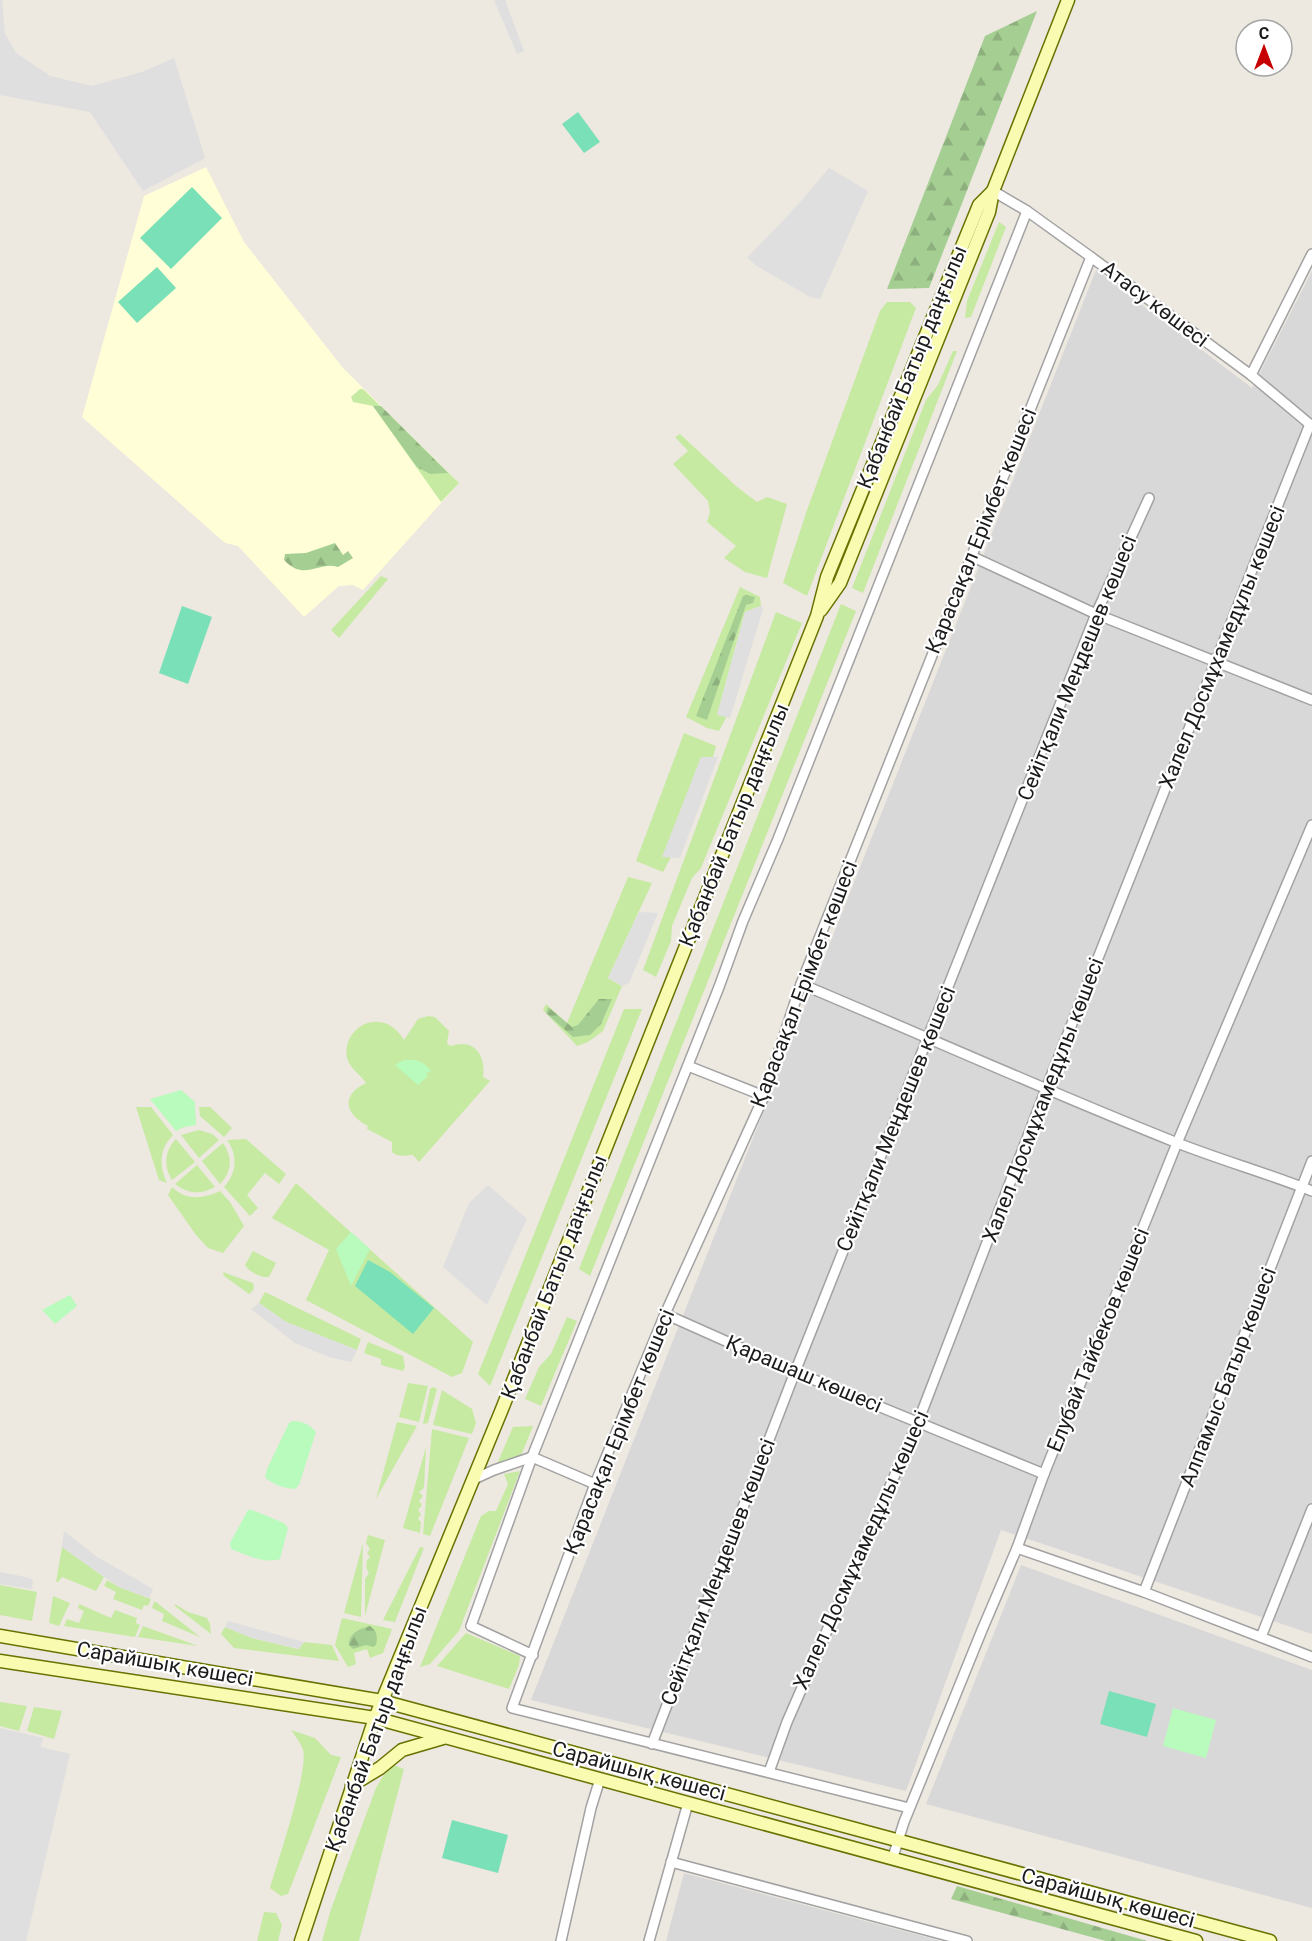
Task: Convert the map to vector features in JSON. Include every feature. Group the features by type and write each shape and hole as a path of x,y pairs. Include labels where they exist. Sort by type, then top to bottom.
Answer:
{"main road":[{"name":"Қабанбай Батыр даңғылы","path":"302,1941 375,1718 502,1409 593,1176 665,1001 817,616 827,577 979,205 993,191 1068,0"},
{"name":"Сарайшық көшесі","path":"0,1636 382,1701 1270,1941"},
{"name":"Сарайшық көшесі","path":"0,1661 375,1718 1196,1941"},
{"path":"352,1785 380,1768 402,1750 445,1737"}],"street":[{"name":"Атасу көшесі","path":"993,191 1027,211 1091,257 1251,375 1311,425"},
{"path":"532,1655 471,1626 532,1458 688,1066 743,921 1027,211"},
{"path":"1251,375 1312,254"},
{"name":"Қарасақал Ерімбет көшесі","path":"652,1744 512,1708 596,1484 665,1314 764,1096 801,984 1091,257"},
{"name":"Халел Досмұхамедұлы көшесі","path":"769,1772 787,1722 918,1422 1046,1089 1311,425"},
{"name":"Сейітқали Меңдешев көшесі","path":"652,1744 795,1372 1096,614 1149,498"},
{"path":"971,556 1096,614 1312,700"},
{"name":"Елубай Тайбеков көшесі","path":"893,1857 909,1808 1017,1548 1044,1473 1177,1143 1312,825"},
{"path":"801,984 1177,1143 1312,1191"},
{"path":"688,1066 764,1096"},
{"name":"Алпамыс Батыр көшесі","path":"1144,1592 1312,1161"},
{"name":"Қарашаш көшесі","path":"665,1314 795,1372 1044,1473"},
{"path":"472,1480 494,1470 532,1458 596,1484"},
{"path":"1261,1636 1312,1509"},
{"path":"1017,1548 1144,1592 1312,1657"},
{"path":"652,1744 909,1808"},
{"path":"561,1941 600,1779"},
{"path":"648,1941 688,1803"},
{"path":"671,1862 967,1941"}],"shaded area":[{"path":"0,0 2,0 5,34 16,53 50,76 92,86 142,72 174,58 205,158 143,191 90,112 0,95"},
{"path":"494,0 505,0 524,51 517,54"},
{"path":"206,167 244,242 343,368 459,483 363,590 353,585 339,586 304,617 238,546 225,543 82,417 144,196"},
{"path":"829,168 868,191 820,299 810,297 747,258 795,208"},
{"path":"1096,270 1252,388 1312,271 1312,1634 1001,1530 906,1791 531,1700"},
{"path":"761,606 763,609 730,718 717,715 745,612"},
{"path":"701,757 718,757 680,858 662,857"},
{"path":"639,912 658,913 629,983 622,986 608,978"},
{"path":"488,1185 527,1219 487,1305 443,1267 469,1203"},
{"path":"259,1303 286,1322 357,1350 351,1362 329,1357 295,1343 251,1309"},
{"path":"64,1531 97,1557 153,1589 149,1598 119,1587 62,1547"},
{"path":"1021,1565 1312,1670 1312,1908 926,1804"},
{"path":"0,1572 30,1578 33,1581 32,1589 0,1584"},
{"path":"228,1621 304,1642 299,1649 252,1638 225,1627"},
{"path":"0,1728 43,1738 41,1747 70,1754 26,1941 0,1941"},
{"path":"684,1873 941,1941 666,1941"}],"green space":[{"path":"1037,11 929,288 887,289 985,36"},
{"path":"578,112 600,142 584,153 562,124"},
{"path":"192,187 222,218 171,269 140,238"},
{"path":"999,222 1006,227 971,317 965,318 967,301"},
{"path":"157,267 176,288 137,323 118,302"},
{"path":"887,302 910,302 916,308 807,596 783,583 807,510 880,311"},
{"path":"953,351 957,351 863,593 852,588 926,400 938,385"},
{"path":"363,389 459,483 441,502 373,406 353,402 351,397"},
{"path":"373,406 381,406 448,473 430,474 417,467"},
{"path":"680,434 736,486 757,502 767,497 787,504 767,578 745,572 724,558 736,546 707,522 710,512 708,501 673,464 688,451 675,437"},
{"path":"335,543 343,555 348,551 353,558 338,567 324,566 311,570 298,570 284,560 285,554 306,553"},
{"path":"381,576 388,579 339,638 331,630"},
{"path":"740,587 760,597 761,606 745,612 717,715 727,716 719,731 707,728 686,717"},
{"path":"743,596 755,597 753,603 746,605 707,720 696,716"},
{"path":"841,604 856,611 590,1276 579,1269"},
{"path":"182,606 212,617 188,684 159,673"},
{"path":"776,612 802,623 701,868 692,878 672,926 671,941 656,977 643,970"},
{"path":"684,733 716,746 713,757 701,758 663,856 671,857 663,872 636,861"},
{"path":"628,877 652,883 608,978 622,986 603,1031 588,1042 577,1046 543,1010 546,1004 567,1023"},
{"path":"599,999 612,999 601,1024 590,1035 573,1037 546,1013 548,1007 572,1027 578,1025"},
{"path":"624,1009 642,1009 490,1386 478,1374"},
{"path":"428,1016 435,1017 449,1031 447,1043 450,1046 466,1044 477,1050 482,1061 483,1077 490,1081 419,1162 413,1155 400,1156 392,1152 392,1142 367,1129 368,1126 354,1116 350,1110 349,1099 352,1093 366,1083 348,1062 347,1047 350,1037 365,1024 385,1023 395,1029 404,1040 418,1019"},
{"path":"404,1060 419,1061 431,1071 418,1085 395,1065"},
{"path":"181,1090 195,1102 196,1125 176,1131 150,1099"},
{"path":"136,1107 151,1107 173,1135 165,1146 162,1158 167,1183 159,1180"},
{"path":"199,1107 210,1107 232,1128 224,1137 200,1116"},
{"path":"199,1130 212,1134 219,1140 199,1158 181,1135"},
{"path":"176,1139 195,1162 172,1180 166,1164 169,1148"},
{"path":"246,1139 286,1174 279,1184 265,1173 247,1195 258,1208 250,1216 224,1187 234,1170 233,1152 227,1140"},
{"path":"223,1143 230,1164 220,1184 202,1161"},
{"path":"197,1165 215,1187 195,1192 185,1190 175,1184"},
{"path":"296,1183 473,1342 462,1373 452,1377 306,1300 329,1250 272,1218"},
{"path":"172,1187 189,1197 207,1196 220,1191 230,1202 244,1226 223,1253 208,1248 196,1235 168,1195"},
{"path":"351,1232 370,1249 351,1286 336,1249"},
{"path":"253,1251 276,1263 269,1277 256,1274 245,1265"},
{"path":"368,1260 390,1272 434,1308 413,1334 355,1286"},
{"path":"223,1272 253,1283 253,1291 249,1294 224,1276"},
{"path":"265,1292 361,1339 357,1350 286,1322 259,1303"},
{"path":"70,1295 77,1306 55,1324 42,1310"},
{"path":"567,1317 577,1321 541,1406 525,1399 539,1367 551,1354"},
{"path":"368,1342 403,1356 405,1367 403,1371 381,1365 381,1359 364,1353"},
{"path":"408,1383 428,1386 419,1422 399,1417"},
{"path":"433,1387 437,1389 428,1423 423,1424 430,1389"},
{"path":"442,1390 472,1409 476,1423 472,1434 433,1425"},
{"path":"293,1421 306,1424 316,1432 299,1485 295,1489 279,1486 265,1477 289,1423"},
{"path":"397,1422 417,1426 376,1499"},
{"path":"533,1426 520,1458 497,1464 513,1427"},
{"path":"432,1429 469,1438 430,1536 423,1534"},
{"path":"426,1447 424,1488 419,1492 423,1496 419,1501 422,1505 418,1510 421,1514 418,1519 421,1522 420,1533 403,1528"},
{"path":"520,1471 459,1631 430,1664 420,1667 481,1516 489,1511 496,1511 508,1484 504,1474"},
{"path":"248,1510 284,1523 288,1528 280,1559 261,1560 231,1549 230,1543"},
{"path":"368,1535 385,1540 365,1616 365,1579 369,1573 366,1564 370,1557 367,1553 370,1549 366,1543"},
{"path":"363,1543 361,1617 344,1613"},
{"path":"62,1547 104,1577 96,1591 62,1577 56,1582"},
{"path":"420,1547 424,1548 395,1622 383,1620"},
{"path":"107,1580 151,1599 148,1606 144,1605 142,1610 113,1599 116,1592 104,1586"},
{"path":"0,1585 37,1592 32,1621 0,1615"},
{"path":"53,1596 70,1603 59,1626 49,1623"},
{"path":"154,1602 200,1637 162,1621 164,1614 152,1608"},
{"path":"79,1604 111,1618 115,1610 137,1618 136,1623 140,1625 135,1637 64,1626 67,1619 79,1623 84,1611 78,1608"},
{"path":"175,1604 188,1612 207,1618 211,1634 175,1606"},
{"path":"342,1618 392,1629 383,1653 370,1658 367,1649 354,1653 356,1664 348,1667 335,1645"},
{"path":"143,1626 198,1646 138,1637"},
{"path":"370,1626 376,1634 376,1645 353,1649 349,1645 351,1637 359,1630"},
{"path":"225,1627 252,1638 298,1649 304,1642 332,1645 339,1661 234,1648 221,1634"},
{"path":"466,1633 520,1656 519,1665 509,1689 437,1666"},
{"path":"1109,1691 1156,1704 1147,1737 1100,1724"},
{"path":"0,1702 27,1706 19,1731 0,1726"},
{"path":"34,1707 62,1711 54,1739 27,1731"},
{"path":"1173,1708 1216,1720 1206,1758 1163,1746"},
{"path":"291,1730 315,1738 331,1755 341,1757 288,1894 281,1896 270,1888 297,1796 304,1761 302,1747"},
{"path":"393,1765 404,1769 359,1941 322,1941 331,1909 376,1788"},
{"path":"452,1820 508,1835 498,1873 442,1858"},
{"path":"957,1886 1147,1941 1106,1941 951,1899"},
{"path":"264,1912 276,1913 282,1925 278,1941 257,1941"}]}
